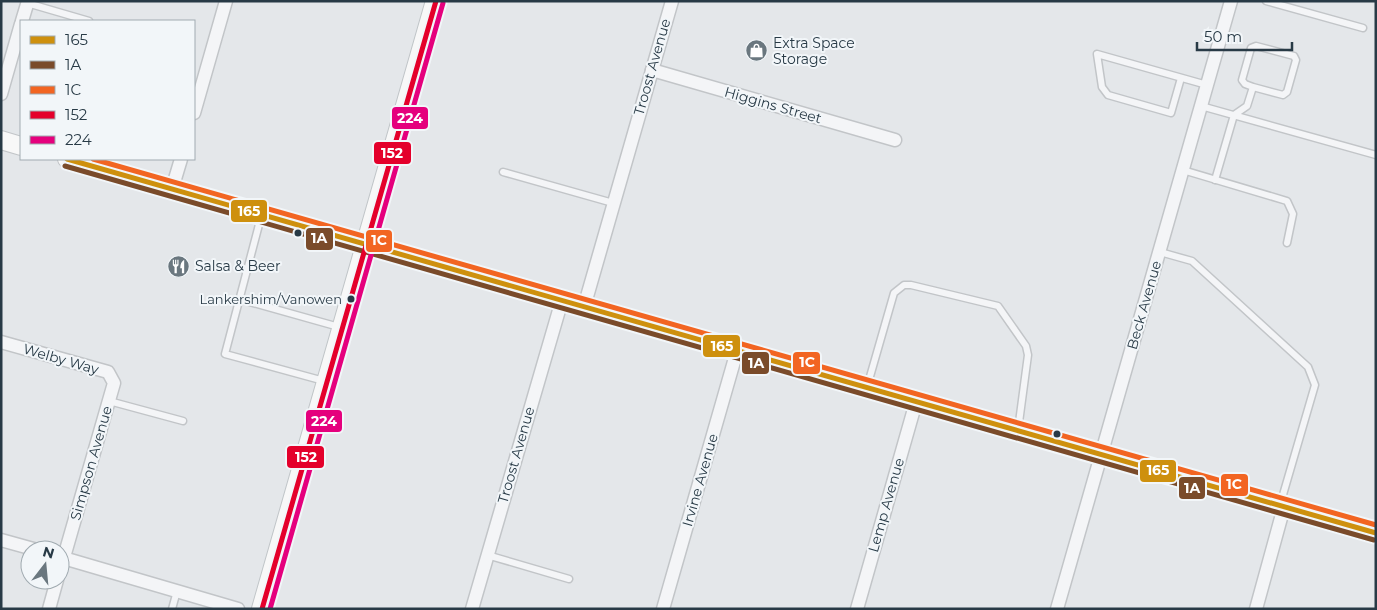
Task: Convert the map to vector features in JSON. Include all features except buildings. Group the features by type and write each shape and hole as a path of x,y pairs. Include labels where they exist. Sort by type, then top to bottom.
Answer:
{"main road":[{"path":"262,609 436,1"},
{"path":"1,140 20,146"},
{"path":"70,160 1376,533"}],"street":[{"path":"195,110 226,1"},
{"name":"Troost Avenue","path":"584,307 672,1"},
{"name":"Beck Avenue","path":"1057,609 1231,1"},
{"path":"23,20 27,2"},
{"path":"1,94 20,30"},
{"name":"Higgins Street","path":"652,70 895,140"},
{"path":"172,189 181,160"},
{"name":"Troost Avenue","path":"472,609 562,300"},
{"name":"Welby Way","path":"1,342 108,372 114,383"},
{"name":"Irvine Avenue","path":"663,609 737,351"},
{"name":"Simpson Avenue","path":"67,540 114,383"},
{"name":"Lemp Avenue","path":"857,609 916,402"},
{"path":"1256,609 1282,506"},
{"path":"1,540 20,545"},
{"path":"70,559 238,609"},
{"path":"49,609 54,590"}],"lane":[{"path":"1266,1 1363,28"},
{"path":"27,2 86,20"},
{"path":"1256,46 1294,56 1296,60 1287,92 1283,95 1253,87 1245,84 1242,80 1251,48 1256,46"},
{"path":"1181,78 1171,113 1108,95 1102,87 1097,54 1207,85"},
{"path":"1215,180 1234,115 1247,106 1253,87"},
{"path":"1201,106 1376,156"},
{"path":"1183,170 1287,201 1294,214 1287,243"},
{"path":"503,172 613,203"},
{"path":"262,215 224,354 328,382"},
{"path":"1160,252 1192,261 1308,367 1315,385 1282,506"},
{"path":"866,388 894,293 904,285 911,285 998,306 1026,346 1028,355 1018,431"},
{"path":"239,299 343,328"},
{"path":"109,401 182,421"},
{"path":"487,555 569,579"},
{"path":"172,609 177,591"}],"transit line":[{"name":"152","path":"262,609 436,1"},
{"name":"224","path":"270,609 443,3"},
{"name":"165","path":"70,160 1376,533"},
{"name":"1C","path":"97,160 1376,525"},
{"name":"1A","path":"65,166 1374,540"}],"place":[{"name":"Extra Space Storage","path":"757,51"},
{"name":"Salsa & Beer","path":"179,266"},
{"name":"Lankershim/Vanowen","path":"351,299"}]}
